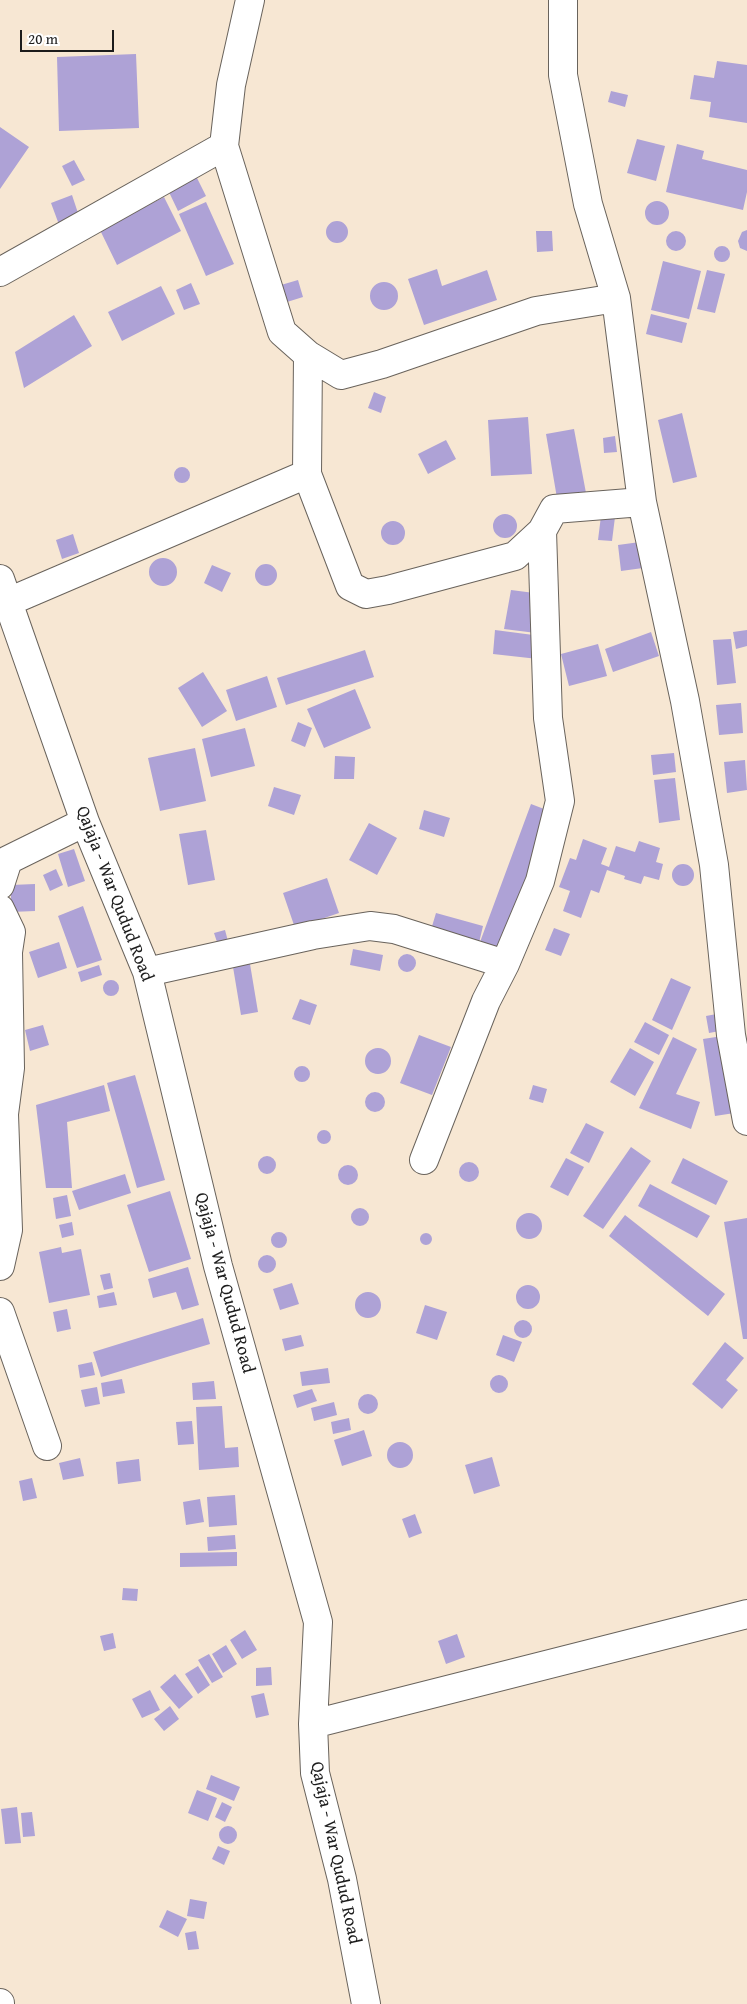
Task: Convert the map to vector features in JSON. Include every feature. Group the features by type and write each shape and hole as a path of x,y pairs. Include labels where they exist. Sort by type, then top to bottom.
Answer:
{"street":[{"path":"250,0 231,86 224,146 282,332 308,355 341,375 382,364 536,312 616,298"},
{"path":"562,0 563,75 588,204 616,298 642,502 685,701 712,855 731,1035 747,1120"},
{"path":"0,272 224,146"},
{"path":"308,355 307,474 345,577 350,586 366,594 388,590 515,556 542,531 554,509 642,502"},
{"path":"4,591 307,474"},
{"path":"424,1160 486,1002 506,964 540,881 560,801 548,718 542,531"},
{"name":"Qajaja - War Qudud Road","path":"4,591 85,822 147,972 218,1266 318,1622 313,1724 315,1773 342,1879 366,2004"},
{"path":"0,885 8,860 85,822"},
{"path":"0,909 11,932 8,952 10,1068 4,1114 8,1230 0,1266"},
{"path":"147,972 313,935 370,926 394,929 506,964"},
{"path":"0,1312 47,1446"},
{"path":"313,1724 747,1614"}],"building":[{"path":"136,54 139,128 59,131 57,57"},
{"path":"717,61 747,65 747,123 709,117 711,102 690,99 694,75 714,78"},
{"path":"611,91 628,95 625,107 608,102"},
{"path":"0,127 29,147 0,189"},
{"path":"637,139 665,146 656,181 627,173"},
{"path":"677,144 704,151 702,159 747,170 747,192 743,210 666,192"},
{"path":"74,160 85,180 72,186 62,166"},
{"path":"196,176 206,196 178,211 168,190"},
{"path":"72,195 81,222 61,230 51,203"},
{"path":"164,197 181,231 117,265 100,230"},
{"path":"652,201 662,201 669,208 669,218 662,225 652,225 645,218 645,208"},
{"path":"206,202 234,264 206,276 179,214"},
{"path":"337,221 345,224 348,232 345,240 337,243 329,240 326,232 329,224"},
{"path":"747,230 747,251 740,248 738,241 742,232"},
{"path":"536,231 552,231 553,251 537,252"},
{"path":"672,231 680,231 686,237 686,245 680,251 672,251 666,245 666,237"},
{"path":"719,246 725,246 730,251 728,260 719,262 714,257 714,251"},
{"path":"663,261 701,271 689,319 651,310"},
{"path":"437,269 442,286 487,270 497,300 424,325 408,279"},
{"path":"707,270 725,274 715,313 697,309"},
{"path":"298,280 303,297 287,302 281,285"},
{"path":"384,282 394,286 398,296 394,306 384,310 374,306 370,296 374,286"},
{"path":"191,283 200,304 184,310 176,290"},
{"path":"161,286 175,314 122,341 108,312"},
{"path":"651,314 687,323 682,343 646,334"},
{"path":"74,315 92,346 24,388 15,352"},
{"path":"374,392 386,397 381,413 368,408"},
{"path":"682,413 697,477 673,483 658,420"},
{"path":"528,417 532,474 491,476 488,420"},
{"path":"574,429 586,493 557,498 546,434"},
{"path":"615,436 617,452 604,453 603,438"},
{"path":"446,440 456,459 428,474 418,454"},
{"path":"182,467 188,469 190,475 188,481 182,483 176,481 174,475 176,469"},
{"path":"505,514 514,517 517,526 514,535 505,538 496,535 493,526 496,517"},
{"path":"601,516 615,517 612,541 598,540"},
{"path":"393,521 402,524 405,533 402,542 393,545 384,542 381,533 384,524"},
{"path":"73,534 79,553 62,559 56,540"},
{"path":"640,542 643,568 621,571 618,545"},
{"path":"163,558 173,562 177,572 173,582 163,586 153,582 149,572 153,562"},
{"path":"266,564 274,567 277,575 274,583 266,586 258,583 255,575 258,567"},
{"path":"212,565 231,573 222,592 204,583"},
{"path":"511,590 542,594 536,633 504,629"},
{"path":"495,630 541,636 538,659 493,654"},
{"path":"747,630 747,646 736,649 733,632"},
{"path":"651,632 659,656 613,672 605,649"},
{"path":"731,639 736,683 717,685 713,640"},
{"path":"598,644 607,676 569,686 561,654"},
{"path":"365,650 374,677 286,705 277,678"},
{"path":"203,672 227,711 202,727 178,688"},
{"path":"267,676 277,707 236,721 226,690"},
{"path":"355,689 371,728 324,748 307,709"},
{"path":"741,703 743,733 719,735 716,705"},
{"path":"298,722 312,728 305,747 291,741"},
{"path":"245,728 255,766 211,777 202,739"},
{"path":"195,748 206,801 160,811 148,758"},
{"path":"674,753 676,772 653,775 651,755"},
{"path":"335,756 355,757 354,779 334,779"},
{"path":"745,760 747,790 727,793 724,762"},
{"path":"675,778 680,820 659,823 654,780"},
{"path":"274,787 301,795 294,815 268,806"},
{"path":"531,804 552,812 502,950 480,942"},
{"path":"424,810 450,818 444,837 419,829"},
{"path":"369,823 397,838 377,875 349,860"},
{"path":"206,830 215,880 188,885 179,834"},
{"path":"583,839 607,848 601,864 609,867 616,846 635,852 639,841 660,848 656,862 663,864 659,880 644,876 641,884 624,879 625,876 607,870 599,893 591,890 581,918 563,911 570,891 559,887 570,858 576,860"},
{"path":"74,849 85,881 68,887 58,854"},
{"path":"683,864 691,867 694,875 691,883 683,886 675,883 672,875 675,867"},
{"path":"56,869 63,885 50,891 43,875"},
{"path":"327,878 339,913 295,928 283,893"},
{"path":"35,884 35,911 11,912 11,885"},
{"path":"83,906 102,960 77,968 58,916"},
{"path":"436,913 483,926 478,947 430,933"},
{"path":"554,928 570,934 561,956 545,950"},
{"path":"225,930 229,945 219,948 214,933"},
{"path":"59,942 67,968 38,978 29,952"},
{"path":"353,949 383,955 380,971 350,965"},
{"path":"407,954 413,957 416,963 413,969 407,972 401,969 398,963 401,957"},
{"path":"250,964 258,1012 241,1015 233,967"},
{"path":"99,965 102,975 81,982 78,972"},
{"path":"671,978 691,987 672,1030 652,1020"},
{"path":"108,980 114,980 119,985 117,994 108,996 103,991 103,985"},
{"path":"300,999 317,1005 310,1025 292,1019"},
{"path":"722,1013 725,1030 709,1033 706,1016"},
{"path":"645,1022 669,1035 659,1055 634,1042"},
{"path":"43,1025 49,1045 30,1051 25,1030"},
{"path":"419,1035 451,1047 432,1095 400,1083"},
{"path":"729,1035 741,1112 715,1116 703,1039"},
{"path":"673,1037 697,1049 676,1094 700,1102 691,1129 639,1108"},
{"path":"378,1048 387,1052 391,1061 387,1070 378,1074 369,1070 365,1061 369,1052"},
{"path":"630,1048 654,1062 635,1096 610,1082"},
{"path":"302,1066 308,1068 310,1074 308,1080 302,1082 296,1080 294,1074 296,1068"},
{"path":"135,1075 165,1180 137,1188 107,1083"},
{"path":"104,1085 110,1111 67,1122 72,1188 46,1188 36,1105"},
{"path":"533,1085 547,1089 543,1103 529,1099"},
{"path":"375,1092 382,1095 385,1102 382,1109 375,1112 368,1109 365,1102 368,1095"},
{"path":"586,1123 604,1132 589,1163 570,1153"},
{"path":"324,1130 329,1132 331,1137 329,1142 324,1144 319,1142 317,1137 319,1132"},
{"path":"631,1147 651,1161 603,1229 583,1216"},
{"path":"267,1156 273,1159 276,1165 273,1171 267,1174 261,1171 258,1165 261,1159"},
{"path":"566,1158 584,1167 568,1196 550,1187"},
{"path":"683,1158 728,1181 716,1205 671,1183"},
{"path":"469,1162 476,1165 479,1172 476,1179 469,1182 462,1179 459,1172 462,1165"},
{"path":"344,1165 352,1165 358,1171 358,1179 352,1185 344,1185 338,1179 338,1171"},
{"path":"125,1174 131,1193 79,1210 72,1191"},
{"path":"650,1184 710,1216 697,1238 638,1206"},
{"path":"170,1191 191,1259 149,1272 127,1205"},
{"path":"67,1195 71,1216 56,1219 53,1198"},
{"path":"356,1208 364,1208 369,1213 367,1224 356,1226 351,1221 351,1213"},
{"path":"529,1213 539,1216 542,1226 539,1236 529,1239 519,1236 516,1226 519,1216"},
{"path":"625,1215 725,1294 708,1316 609,1236"},
{"path":"747,1218 747,1339 743,1339 724,1222"},
{"path":"72,1222 74,1235 62,1238 59,1225"},
{"path":"276,1232 282,1232 287,1237 285,1246 276,1248 271,1243 271,1237"},
{"path":"424,1233 428,1233 432,1239 428,1245 424,1245 420,1241 420,1237"},
{"path":"61,1247 62,1253 81,1249 90,1295 49,1303 39,1252"},
{"path":"267,1255 273,1258 276,1264 273,1270 267,1273 261,1270 258,1264 261,1258"},
{"path":"188,1267 199,1305 182,1310 176,1292 153,1298 148,1279"},
{"path":"110,1273 113,1288 104,1290 100,1275"},
{"path":"292,1283 299,1304 280,1310 273,1289"},
{"path":"528,1285 533,1286 539,1292 539,1302 533,1308 528,1309 523,1308 517,1302 516,1297 517,1292 523,1286"},
{"path":"114,1292 117,1305 99,1308 97,1296"},
{"path":"368,1292 378,1295 381,1305 378,1315 368,1318 358,1315 355,1305 358,1295"},
{"path":"425,1305 447,1312 437,1340 416,1333"},
{"path":"67,1309 71,1329 57,1332 53,1312"},
{"path":"203,1318 210,1344 101,1377 93,1352"},
{"path":"523,1320 529,1323 532,1329 529,1335 523,1338 517,1335 514,1329 517,1323"},
{"path":"301,1335 304,1346 285,1351 282,1339"},
{"path":"503,1335 522,1342 514,1362 496,1355"},
{"path":"725,1342 744,1358 726,1380 738,1390 722,1409 692,1384"},
{"path":"92,1362 95,1375 80,1378 78,1365"},
{"path":"328,1368 330,1383 302,1386 300,1372"},
{"path":"499,1375 505,1378 508,1384 505,1390 499,1393 493,1390 490,1384 493,1378"},
{"path":"122,1379 125,1393 103,1397 101,1383"},
{"path":"214,1381 216,1399 193,1400 192,1383"},
{"path":"97,1387 100,1404 85,1407 81,1390"},
{"path":"312,1389 317,1401 297,1408 293,1395"},
{"path":"364,1394 372,1394 378,1400 378,1408 372,1414 364,1414 358,1408 358,1400"},
{"path":"334,1402 337,1415 314,1421 311,1408"},
{"path":"222,1406 225,1448 238,1447 239,1467 199,1470 196,1407"},
{"path":"349,1418 351,1430 333,1434 331,1422"},
{"path":"192,1421 194,1444 178,1445 176,1422"},
{"path":"364,1430 372,1456 342,1466 334,1440"},
{"path":"400,1442 409,1446 413,1455 409,1464 400,1468 391,1464 387,1455 391,1446"},
{"path":"492,1457 500,1486 474,1494 465,1465"},
{"path":"80,1458 84,1476 63,1480 59,1463"},
{"path":"139,1459 141,1481 118,1484 116,1462"},
{"path":"32,1478 37,1498 23,1501 19,1481"},
{"path":"235,1495 237,1525 209,1527 207,1497"},
{"path":"200,1499 204,1522 186,1525 183,1502"},
{"path":"415,1514 422,1533 409,1538 402,1519"},
{"path":"235,1535 236,1549 208,1551 207,1537"},
{"path":"237,1552 237,1566 180,1567 180,1553"},
{"path":"123,1588 138,1589 137,1601 122,1600"},
{"path":"245,1630 257,1650 242,1659 230,1640"},
{"path":"113,1633 116,1648 104,1651 100,1636"},
{"path":"457,1634 465,1657 446,1664 438,1641"},
{"path":"226,1645 237,1664 223,1673 212,1654"},
{"path":"209,1654 223,1677 212,1683 198,1660"},
{"path":"198,1666 210,1685 198,1694 185,1674"},
{"path":"271,1667 272,1685 256,1686 256,1668"},
{"path":"175,1674 193,1697 179,1709 160,1687"},
{"path":"150,1690 160,1710 142,1718 132,1699"},
{"path":"264,1693 269,1715 256,1718 251,1696"},
{"path":"170,1706 179,1719 164,1731 154,1719"},
{"path":"211,1775 240,1787 234,1801 206,1789"},
{"path":"197,1790 217,1798 208,1821 188,1813"},
{"path":"222,1802 232,1807 225,1822 215,1817"},
{"path":"17,1807 21,1843 5,1844 1,1809"},
{"path":"32,1812 35,1836 23,1837 21,1813"},
{"path":"224,1826 232,1826 237,1831 235,1842 224,1844 219,1839 219,1831"},
{"path":"218,1846 230,1851 224,1865 212,1859"},
{"path":"190,1899 207,1902 204,1919 187,1916"},
{"path":"167,1910 187,1919 178,1937 159,1927"},
{"path":"196,1931 199,1949 188,1950 185,1933"}]}
